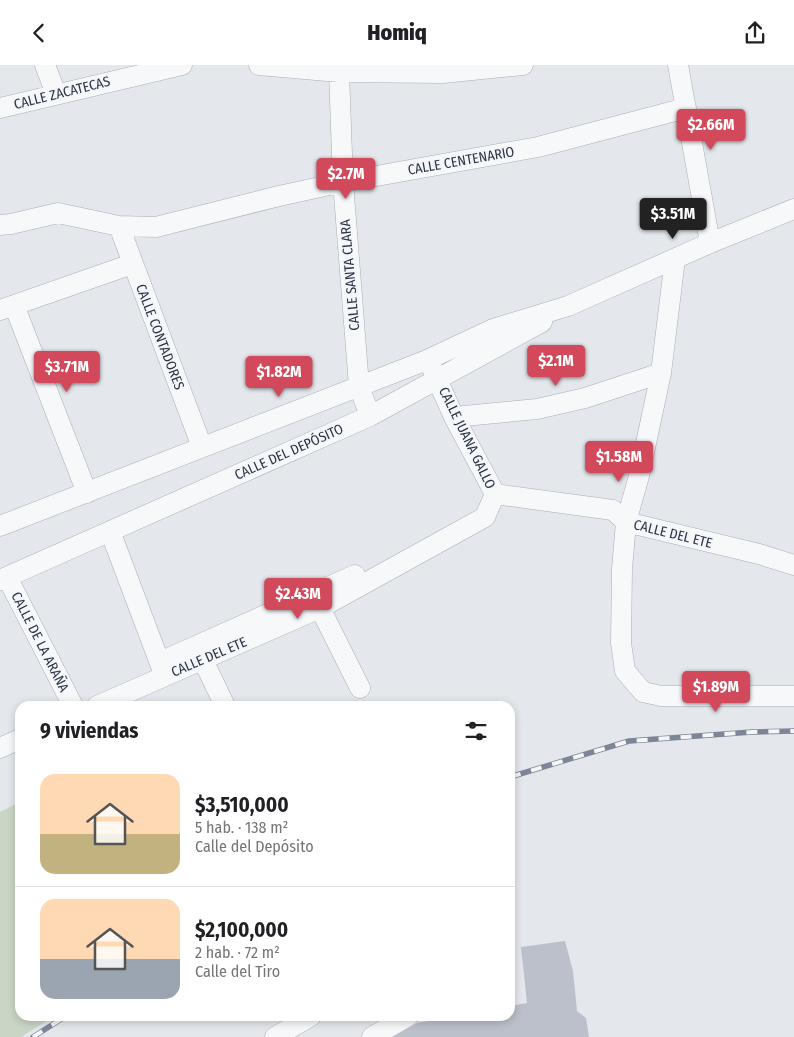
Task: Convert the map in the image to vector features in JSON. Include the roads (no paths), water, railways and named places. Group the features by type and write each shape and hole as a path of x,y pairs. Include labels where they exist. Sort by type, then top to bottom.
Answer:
{"street":[{"path":"45,65 56,94"},
{"name":"CALLE ZACATECAS","path":"0,109 182,65"},
{"path":"259,65 339,72 444,73 523,65"},
{"path":"678,65 710,243"},
{"name":"CALLE SANTA CLARA","path":"339,72 343,183 359,386 370,416"},
{"name":"CALLE CENTENARIO","path":"0,225 58,213 119,226 156,227 279,196 538,147 686,109"},
{"name":"CALLE DEL DEPÓSITO","path":"1,524 87,493 427,360 493,329 568,306 710,243 794,209"},
{"name":"CALLE CONTADORES","path":"119,226 202,447"},
{"path":"675,259 660,373 639,476 626,522 622,569 621,643 625,671 643,692 661,696 794,696"},
{"path":"87,493 7,308 132,264"},
{"name":"CALLE DEL DEPÓSITO","path":"3,579 370,416 517,337 568,306"},
{"name":"CALLE JUANA GALLO","path":"427,360 438,379 454,417 495,494 485,517"},
{"path":"454,417 536,409 584,398 660,373"},
{"name":"CALLE DEL ETE","path":"495,494 613,510 626,522 759,554 794,565"},
{"name":"CALLE DEL ETE","path":"163,669 203,660 320,607 426,551 485,517"},
{"path":"110,531 163,669"},
{"name":"CALLE DEL ETE","path":"106,701 163,669 388,560 426,551"},
{"name":"CALLE DE LA ARAÑA","path":"3,579 70,701"},
{"path":"320,607 360,688"},
{"path":"203,660 223,701"},
{"path":"0,748 15,741"},
{"path":"275,1037 303,1021"},
{"path":"372,1037 399,1021"}],"railway":[{"path":"515,775 629,741 752,732 794,731"},
{"path":"33,1037 58,1021"}]}
